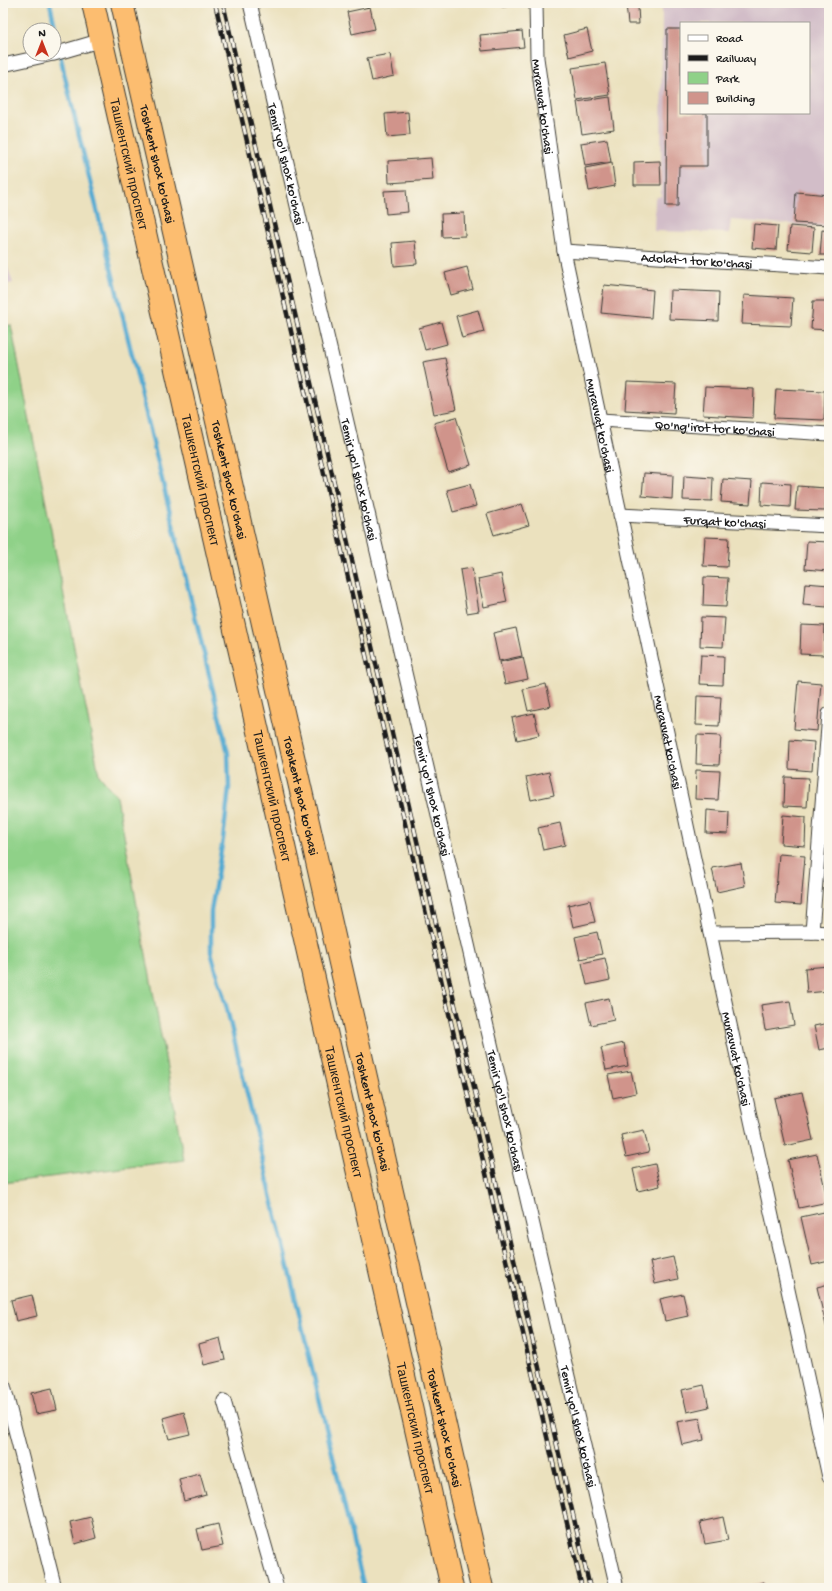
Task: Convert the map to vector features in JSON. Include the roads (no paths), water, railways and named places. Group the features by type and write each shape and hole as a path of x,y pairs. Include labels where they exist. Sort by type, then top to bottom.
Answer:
{"highway":[{"name":"Ташкентский проспект","path":"93,3 452,1588"},
{"name":"Toshkent shox ko'chasi","path":"122,3 482,1588"}],"street":[{"name":"Temir yo'l shox ko'chasi","path":"250,3 617,1588"},
{"name":"Muravvat ko'chasi","path":"536,3 537,58 564,250 710,933 829,1478"},
{"path":"62,52 102,40"},
{"path":"3,65 22,61"},
{"name":"Adolat-1 tor ko'chasi","path":"564,250 829,268"},
{"name":"Qo'ng'irot tor ko'chasi","path":"600,420 829,434"},
{"name":"Furqat ko'chasi","path":"620,515 829,526"},
{"path":"812,932 829,714"},
{"path":"710,933 829,933"},
{"path":"3,1382 55,1588"},
{"path":"224,1401 277,1588"}],"waterway":[{"path":"50,3 64,73 228,753 229,788 223,839 211,911 211,952 227,1009 364,1588"}],"railway":[{"path":"215,3 582,1588"},
{"path":"223,3 590,1588"}]}
